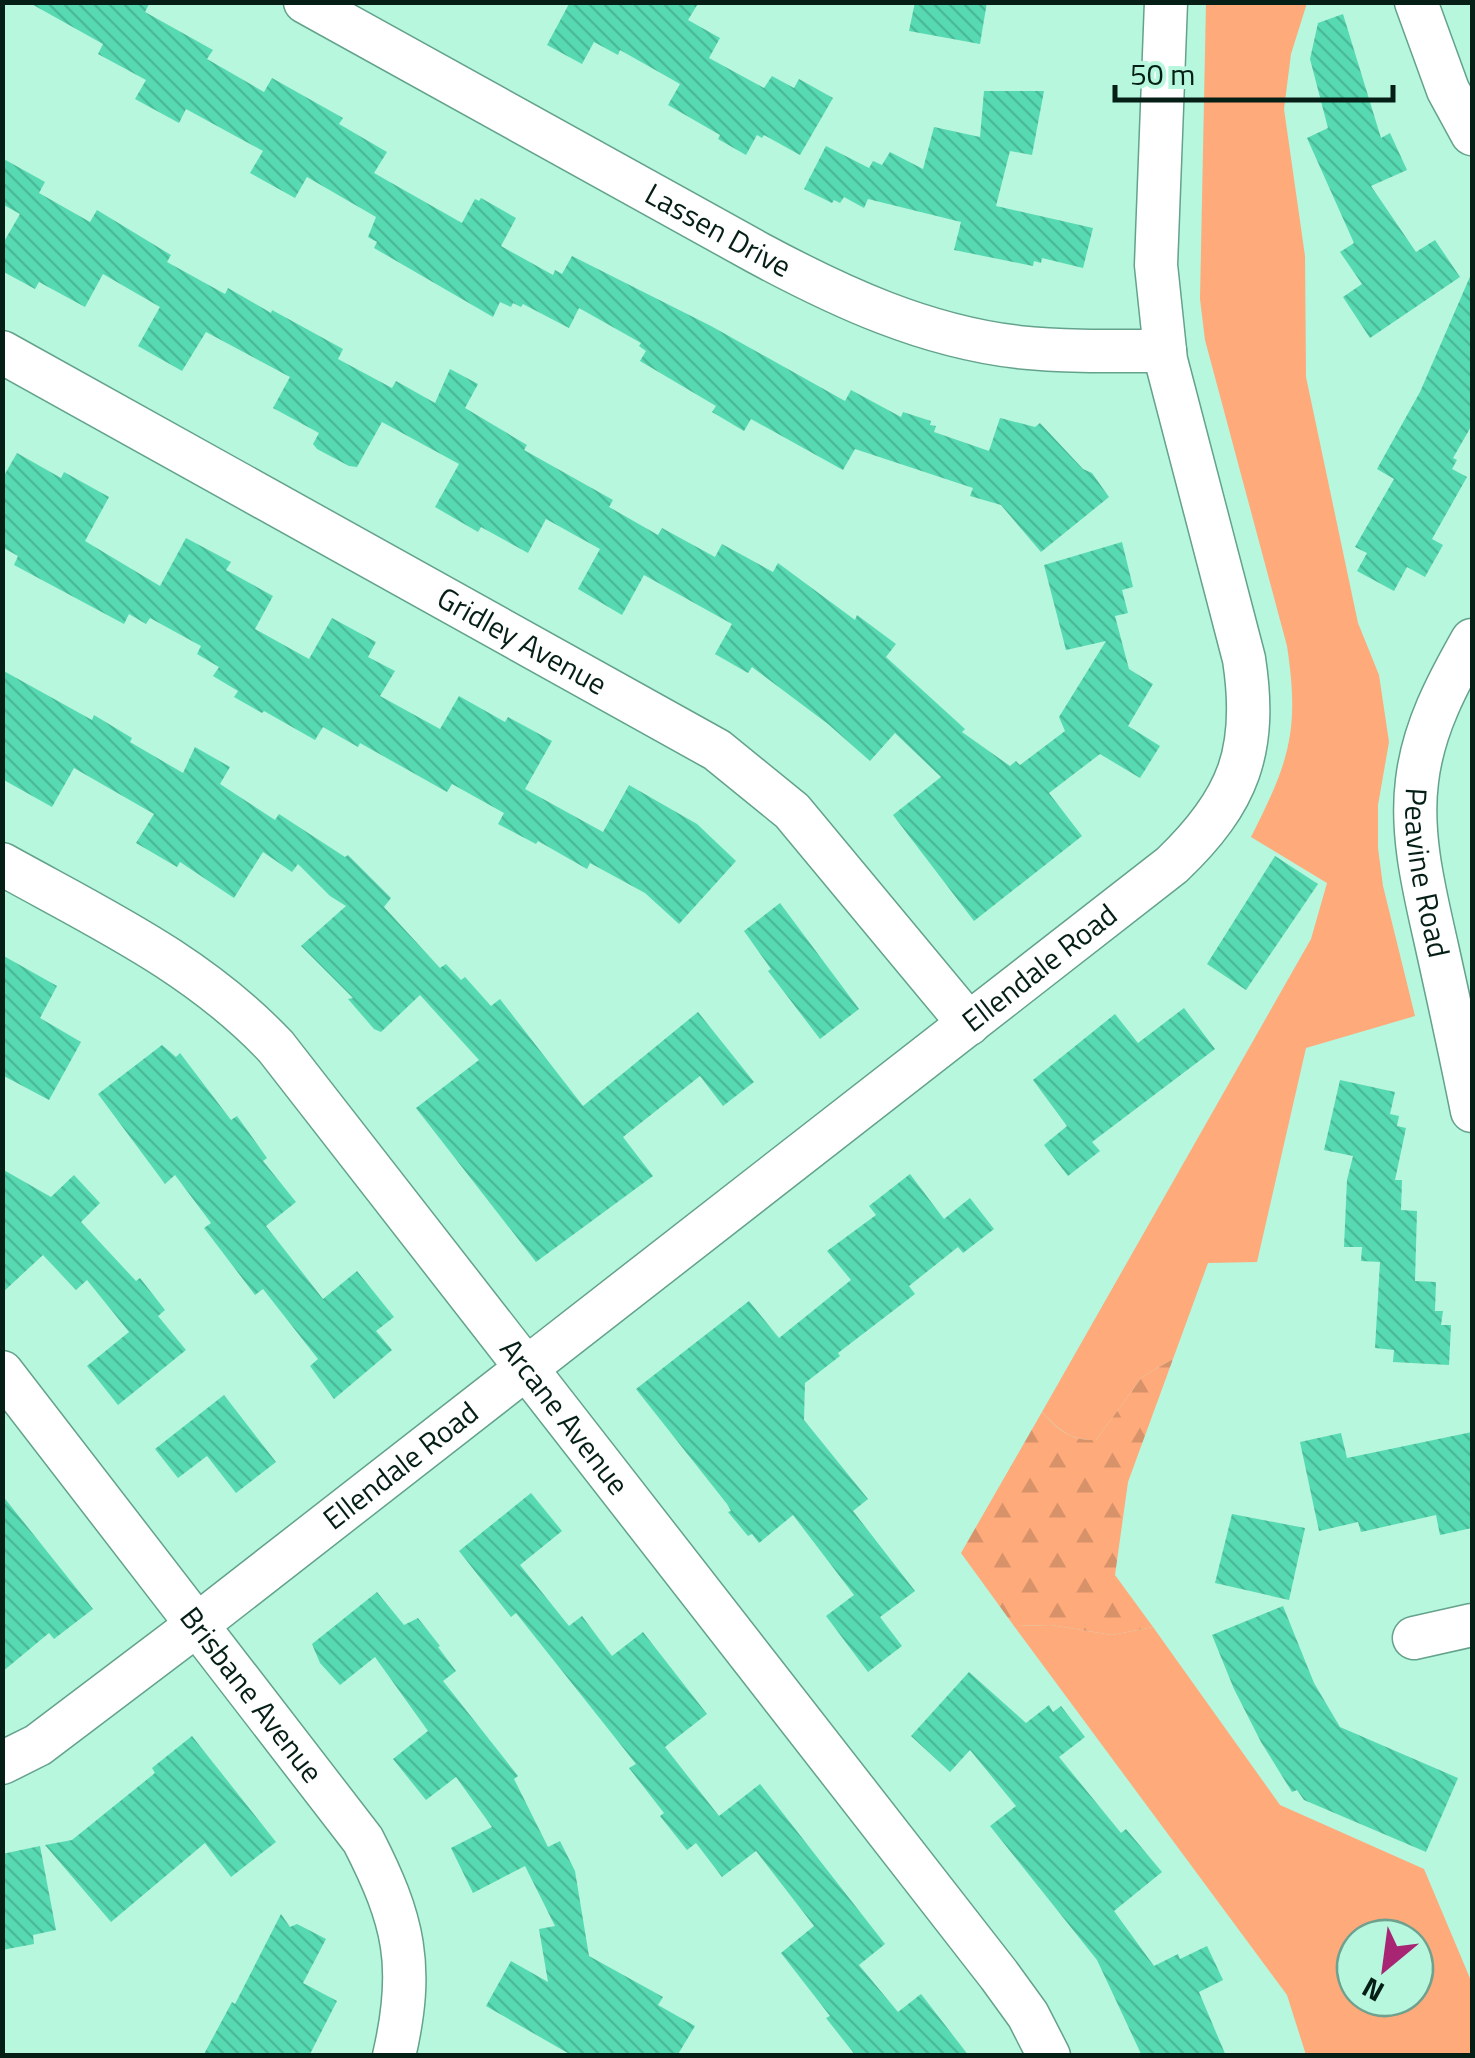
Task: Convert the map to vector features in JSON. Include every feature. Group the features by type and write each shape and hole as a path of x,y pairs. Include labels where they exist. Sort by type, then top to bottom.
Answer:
{"street":[{"name":"Lassen Drive","path":"305,2 758,254 872,309 952,335 1019,347 1165,352"},
{"name":"Ellendale Road","path":"2,1763 38,1745 198,1624 1172,865 1200,838 1238,776 1249,740 1251,702 1244,659 1165,352 1156,265 1166,2"},
{"path":"1416,2 1442,75 1472,134"},
{"name":"Gridley Avenue","path":"2,352 717,750 792,811 968,1024"},
{"name":"Peavine Road","path":"1472,640 1438,704 1425,740 1416,783 1416,838 1472,1111"},
{"name":"Arcane Avenue","path":"2,864 162,952 244,1012 276,1046 999,1975 1028,2015 1049,2056"},
{"name":"Brisbane Avenue","path":"2,1372 363,1840 386,1886 401,1929 406,1972 401,2052"},
{"path":"1414,1638 1472,1625"}],"green space":[{"path":"1206,3 1307,3 1291,54 1284,109 1305,256 1306,377 1358,623 1379,675 1389,742 1378,805 1378,848 1383,886 1415,1016 1306,1048 1257,1262 1208,1263 1173,1359 1142,1377 1096,1440 1087,1440 1066,1433 1042,1412 1311,939 1327,883 1251,837 1283,766 1291,724 1291,676 1287,646 1205,340 1200,299"},
{"path":"1173,1359 1128,1482 1115,1575 1153,1627 1112,1635 1051,1625 1014,1626 961,1553 1042,1412 1066,1433 1096,1440 1142,1377"},
{"path":"1051,1625 1112,1635 1153,1627 1280,1805 1424,1869 1472,1983 1472,2055 1306,2055 1287,1995 1014,1626"}],"building":[{"path":"28,2 150,2 145,12 213,50 207,59 264,92 272,78 343,118 339,124 387,152 374,173 462,223 475,199 481,198 516,218 501,246 553,275 555,270 562,274 572,256 711,326 845,401 851,390 901,417 903,412 931,421 930,425 936,426 934,432 989,451 1000,418 1035,427 1040,423 1083,469 1092,473 1109,497 1041,552 1001,505 970,496 973,488 855,449 843,470 751,419 744,431 712,412 716,406 640,361 646,351 639,346 641,343 579,308 569,328 523,304 521,307 513,303 511,307 500,302 493,317 374,248 377,242 368,237 376,217 307,177 295,198 250,173 263,151 186,109 179,123 135,99 146,80 98,54 103,44"},
{"path":"570,2 699,2 688,20 720,38 709,58 764,88 772,76 794,88 799,79 833,98 800,155 757,135 746,155 668,105 680,84 620,50 618,55 594,42 582,64 547,45"},
{"path":"915,2 987,2 980,44 909,31"},
{"path":"1343,14 1381,138 1390,133 1407,170 1371,186 1416,252 1435,240 1460,277 1370,338 1343,297 1362,284 1340,252 1354,243 1307,138 1328,128 1310,59 1318,23"},
{"path":"984,91 1044,91 1032,155 1010,151 996,206 1093,228 1083,268 1042,258 1041,263 1034,261 1033,266 954,250 961,222 868,199 864,208 844,197 840,203 832,203 804,189 826,146 869,168 873,161 882,165 890,152 923,169 934,127 980,137"},
{"path":"2,158 45,182 39,193 90,222 97,210 171,255 167,262 225,294 228,288 343,349 338,359 392,388 396,381 435,403 450,369 478,384 465,408 527,445 524,450 613,500 609,507 658,535 662,528 715,557 722,544 773,572 778,563 855,620 857,615 896,644 886,657 965,729 962,732 1010,766 1016,761 1020,765 1065,731 1059,717 1106,641 1066,650 1044,565 1122,542 1133,587 1122,590 1128,613 1115,616 1129,669 1153,684 1128,726 1160,746 1140,778 1100,754 1049,793 1082,836 974,921 893,815 941,777 895,733 870,761 752,667 748,673 715,654 732,624 644,575 622,615 578,589 600,549 546,519 528,553 481,527 478,532 435,507 459,464 382,422 357,467 317,449 313,444 319,433 273,408 290,377 206,332 182,371 138,346 160,307 103,274 85,307 39,282 35,289 2,271 2,245 20,214 2,204"},
{"path":"1472,272 1472,425 1453,458 1457,460 1452,469 1467,477 1432,539 1443,545 1425,577 1407,567 1394,591 1357,571 1367,553 1355,547 1394,479 1377,469 1420,392"},
{"path":"17,453 61,478 64,472 109,497 85,541 160,586 186,538 231,562 226,570 273,596 255,629 309,659 332,618 376,642 368,657 395,671 380,696 440,729 459,696 505,722 508,717 552,741 525,789 603,832 629,785 697,824 736,861 679,924 645,893 590,863 587,869 498,824 504,813 452,784 447,792 360,743 358,747 323,727 315,740 262,713 234,697 238,691 213,676 219,667 197,654 201,646 150,618 146,624 129,614 124,624 14,565 18,556 2,547 2,479"},
{"path":"2,670 92,720 94,715 183,773 195,747 230,767 220,784 275,820 279,814 345,857 348,855 391,898 384,907 440,968 446,964 461,980 465,977 491,1006 500,999 583,1106 698,1012 754,1082 723,1106 700,1076 623,1137 653,1176 536,1262 416,1108 479,1060 420,995 381,1032 374,1029 348,999 353,998 301,946 346,906 330,896 298,864 292,872 263,852 234,898 180,862 177,867 136,843 154,814 74,768 52,807 2,779"},
{"path":"1275,856 1318,884 1246,990 1207,964"},
{"path":"780,903 859,1009 820,1039 768,971 771,969 744,931"},
{"path":"2,955 57,986 40,1018 81,1042 49,1100 2,1075"},
{"path":"1184,1008 1215,1049 1092,1142 1100,1151 1068,1176 1044,1145 1067,1126 1033,1080 1115,1014 1138,1043"},
{"path":"162,1045 176,1057 180,1053 231,1120 237,1116 267,1158 263,1161 296,1202 266,1226 323,1299 357,1271 394,1317 376,1331 392,1350 334,1399 310,1366 318,1359 263,1289 255,1295 204,1228 211,1223 175,1175 165,1184 98,1094"},
{"path":"1340,1080 1395,1092 1390,1114 1399,1116 1397,1126 1406,1128 1395,1180 1402,1180 1401,1210 1417,1211 1415,1281 1436,1282 1435,1311 1443,1311 1441,1325 1451,1325 1449,1365 1393,1362 1394,1350 1375,1348 1380,1262 1361,1261 1362,1247 1344,1247 1347,1180 1353,1156 1324,1150"},
{"path":"2,1169 51,1197 74,1175 100,1203 81,1222 136,1281 140,1278 165,1310 158,1316 186,1350 118,1405 87,1366 129,1332 87,1280 76,1290 43,1255 2,1293"},
{"path":"910,1174 944,1219 970,1198 994,1229 963,1253 958,1247 909,1286 915,1294 805,1383 804,1420 868,1499 853,1511 915,1591 880,1617 902,1646 868,1672 826,1616 854,1595 793,1515 759,1543 752,1534 748,1536 636,1389 749,1301 779,1338 851,1280 827,1251 876,1215 869,1206"},
{"path":"224,1395 276,1462 236,1493 207,1456 178,1478 155,1449"},
{"path":"1472,1432 1472,1528 1440,1535 1436,1515 1361,1532 1358,1522 1319,1531 1300,1442 1341,1433 1347,1458"},
{"path":"531,1493 562,1531 520,1565 569,1626 582,1616 612,1656 643,1632 707,1714 665,1747 719,1816 760,1784 885,1944 859,1965 898,2012 921,1994 969,2056 856,2056 781,1953 814,1926 756,1851 722,1877 696,1843 687,1850 660,1816 664,1813 629,1768 636,1764 516,1613 511,1617 459,1551"},
{"path":"2,1495 93,1609 54,1639 49,1633 2,1672"},
{"path":"1232,1514 1305,1528 1289,1600 1215,1583"},
{"path":"377,1592 404,1625 418,1618 440,1646 456,1671 443,1681 518,1776 514,1779 548,1847 560,1841 575,1871 589,1956 663,1997 658,2005 695,2026 677,2056 573,2056 486,2006 511,1961 548,1982 539,1929 555,1926 525,1866 473,1893 451,1848 492,1827 456,1777 426,1800 393,1759 428,1731 375,1657 340,1685 320,1663 312,1644"},
{"path":"1283,1606 1314,1683 1340,1727 1458,1778 1426,1852 1304,1800 1297,1790 1292,1792 1261,1742 1212,1635"},
{"path":"969,1672 1026,1723 1049,1705 1053,1712 1061,1706 1085,1737 1059,1757 1121,1833 1126,1829 1162,1872 1114,1911 1154,1966 1207,1946 1223,1980 1199,1992 1226,2056 1142,2056 1097,1960 990,1826 1016,1806 970,1750 950,1772 911,1736"},
{"path":"192,1736 276,1842 231,1877 205,1843 111,1922 45,1845 72,1840 155,1773 152,1768"},
{"path":"40,1846 56,1930 33,1935 34,1944 2,1950 2,1854"},
{"path":"281,1914 290,1927 297,1924 326,1939 303,1983 337,2001 309,2056 203,2056 232,2002 235,2004"}]}
